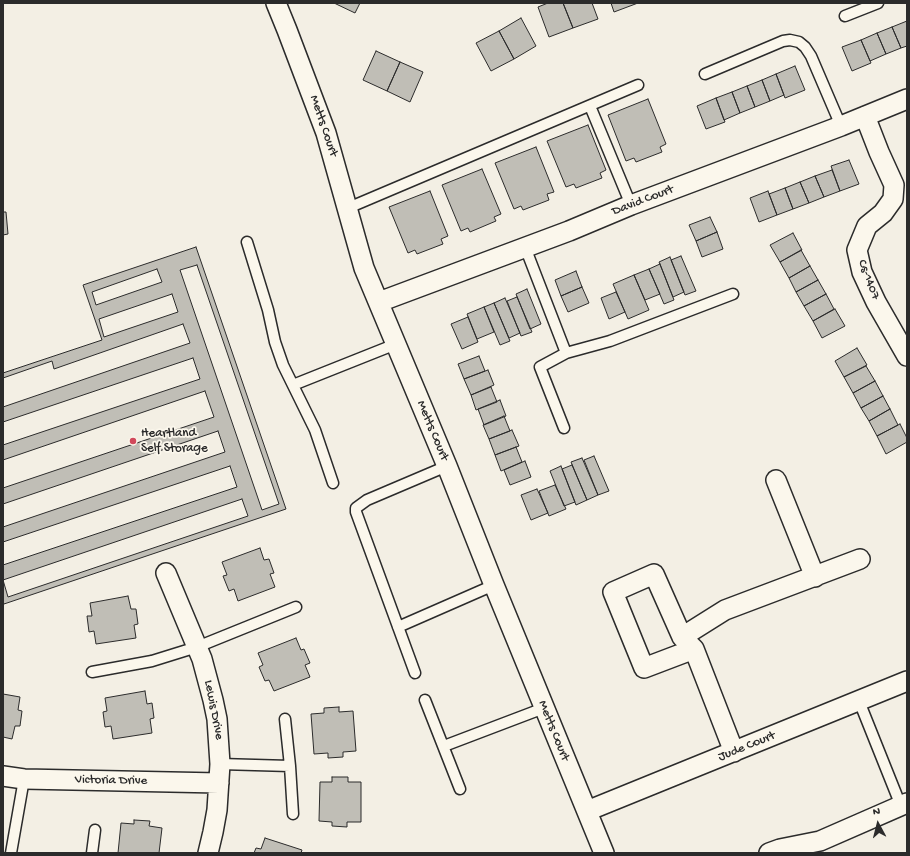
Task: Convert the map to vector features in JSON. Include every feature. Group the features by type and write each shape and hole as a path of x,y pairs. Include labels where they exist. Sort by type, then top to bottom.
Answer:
{"street":[{"name":"Metts Court","path":"276,3 326,133 364,268 447,466 604,853"},
{"name":"David Court","path":"379,302 841,126 907,99"},
{"name":"Cs-1407","path":"865,116 879,152 900,188 883,213 867,226 857,250 862,272 876,302 907,356"},
{"path":"776,480 815,577"},
{"path":"734,752 688,643 654,574 613,592 644,668 688,643 725,610 860,559"},
{"name":"Lewis Drive","path":"166,573 202,659 217,719 220,764 213,832 208,853"},
{"name":"Jude Court","path":"586,811 907,681"},
{"name":"Victoria Drive","path":"3,776 24,779 218,783"},
{"path":"769,853 780,849 820,841 904,804"}],"lane":[{"path":"845,16 878,3"},
{"path":"705,74 783,41 790,40 799,42 806,47 811,56 841,126"},
{"path":"348,208 638,85"},
{"path":"590,106 632,205"},
{"path":"247,242 268,310 275,342 283,365 315,430 333,484"},
{"path":"525,247 566,353"},
{"path":"564,428 540,367 566,353 610,341 733,294"},
{"path":"294,385 396,344"},
{"path":"415,673 356,512 356,508 368,500 447,466"},
{"path":"398,627 494,585"},
{"path":"92,672 152,661 197,647 296,607"},
{"path":"425,700 460,789"},
{"path":"859,701 904,804"},
{"path":"444,746 544,708"},
{"path":"285,719 293,814"},
{"path":"220,764 290,766"},
{"path":"11,853 24,779"},
{"path":"92,853 95,830"}],"building":[{"path":"334,3 360,3 355,13"},
{"path":"548,3 563,3 573,28 549,37 538,7"},
{"path":"563,3 592,3 598,19 573,28"},
{"path":"611,3 638,3 614,12"},
{"path":"521,18 536,46 514,59 499,31"},
{"path":"907,21 907,46 901,48 892,27"},
{"path":"892,27 901,48 886,54 877,33"},
{"path":"499,31 514,59 491,71 476,43"},
{"path":"877,33 886,54 870,61 861,40"},
{"path":"861,40 871,63 852,71 842,47"},
{"path":"376,51 400,62 387,91 363,80"},
{"path":"400,62 423,72 410,102 387,91"},
{"path":"795,66 805,90 785,98 776,74"},
{"path":"776,74 784,95 770,101 762,80"},
{"path":"762,80 770,101 755,107 747,86"},
{"path":"747,86 755,107 740,113 732,92"},
{"path":"732,92 740,113 724,120 716,98"},
{"path":"716,98 725,122 706,129 697,106"},
{"path":"648,99 666,144 660,147 662,152 636,162 634,158 626,161 608,115"},
{"path":"588,125 606,170 600,173 602,178 576,188 574,184 566,187 547,141"},
{"path":"536,147 554,192 547,194 549,200 523,210 521,206 514,209 495,163"},
{"path":"849,160 859,184 840,191 831,166"},
{"path":"482,169 501,214 494,217 496,221 470,232 468,228 461,231 442,185"},
{"path":"832,170 840,191 824,197 815,176"},
{"path":"815,176 824,197 809,203 800,182"},
{"path":"800,182 809,203 793,209 785,188"},
{"path":"785,188 793,209 777,215 769,194"},
{"path":"430,191 448,236 441,239 443,244 417,254 415,250 408,253 389,207"},
{"path":"768,191 777,215 759,222 750,198"},
{"path":"3,212 6,212 8,234 3,235"},
{"path":"710,217 717,232 696,241 689,225"},
{"path":"717,232 723,249 702,257 696,241"},
{"path":"793,233 802,250 780,262 770,245"},
{"name":"Heartland Self Storage","path":"196,247 286,509 4,604 3,373 102,340 83,285"},
{"path":"801,250 810,266 789,278 780,262"},
{"path":"681,256 696,291 685,295 671,260"},
{"path":"670,257 684,292 673,297 659,262"},
{"path":"660,264 674,300 664,304 649,269"},
{"path":"197,265 279,504 262,510 180,270"},
{"path":"810,266 818,280 796,292 789,278"},
{"path":"157,269 162,282 96,305 92,292"},
{"path":"649,269 660,294 645,300 634,275"},
{"path":"576,271 582,287 561,296 555,280"},
{"path":"634,275 649,310 628,319 613,284"},
{"path":"818,280 826,294 804,306 796,292"},
{"path":"582,287 589,303 568,312 561,296"},
{"path":"527,289 541,324 530,329 516,294"},
{"path":"616,292 625,312 609,319 601,298"},
{"path":"172,294 178,312 104,337 99,319"},
{"path":"826,294 834,309 813,321 804,306"},
{"path":"517,297 532,332 521,336 507,301"},
{"path":"505,298 520,333 509,338 494,303"},
{"path":"494,303 510,341 500,345 484,307"},
{"path":"484,307 494,332 477,339 467,314"},
{"path":"835,309 845,326 822,338 813,321"},
{"path":"468,317 478,342 462,349 451,324"},
{"path":"183,324 190,343 3,407 3,378 52,361 54,369"},
{"path":"857,348 867,365 844,377 835,361"},
{"path":"479,356 485,371 464,379 458,364"},
{"path":"193,358 200,379 3,445 3,422"},
{"path":"866,366 875,381 853,393 844,377"},
{"path":"488,370 494,385 471,395 464,379"},
{"path":"875,381 883,396 861,408 853,393"},
{"path":"491,387 497,402 476,410 471,395"},
{"path":"205,391 214,417 3,488 3,460"},
{"path":"883,396 890,409 869,421 861,408"},
{"path":"500,400 506,416 484,425 478,409"},
{"path":"890,409 898,425 877,436 869,421"},
{"path":"504,416 510,431 489,439 483,425"},
{"path":"900,424 907,438 907,442 886,454 877,436"},
{"path":"512,430 519,446 495,455 489,439"},
{"path":"218,431 225,452 3,527 3,504"},
{"path":"516,447 522,462 501,471 495,455"},
{"path":"594,456 609,491 598,495 584,460"},
{"path":"582,458 598,495 587,500 571,462"},
{"path":"525,461 531,477 510,485 504,470"},
{"path":"572,465 587,500 576,505 562,469"},
{"path":"230,466 237,487 3,565 3,542"},
{"path":"561,466 575,502 564,506 550,471"},
{"path":"555,485 566,509 549,516 539,491"},
{"path":"537,489 548,513 531,520 521,495"},
{"path":"242,499 248,516 8,597 3,580"},
{"path":"260,548 264,560 269,559 274,573 270,574 275,587 238,601 234,589 229,591 223,576 227,575 222,562"},
{"path":"128,596 131,609 136,609 138,624 134,625 136,638 96,644 94,631 89,632 87,616 92,616 90,603"},
{"path":"296,638 301,650 304,649 310,663 305,665 310,677 274,691 269,680 265,681 259,667 263,665 258,653"},
{"path":"145,691 147,704 152,703 154,718 150,719 152,733 113,739 111,726 105,727 103,712 107,711 105,698"},
{"path":"3,694 20,697 18,710 22,711 20,726 15,726 12,739 3,737"},
{"path":"339,707 339,712 353,711 356,751 343,752 343,757 328,758 328,753 314,754 311,714 324,713 324,708"},
{"path":"332,777 348,777 348,782 361,782 361,822 347,822 347,827 332,826 332,822 319,821 320,782 332,782"},
{"path":"134,820 150,821 149,826 162,828 159,853 118,853 121,823 134,824"},
{"path":"265,838 302,850 301,853 254,853 256,848 261,849"}],"place":[{"name":"Heartland Self Storage","path":"133,441"}]}
